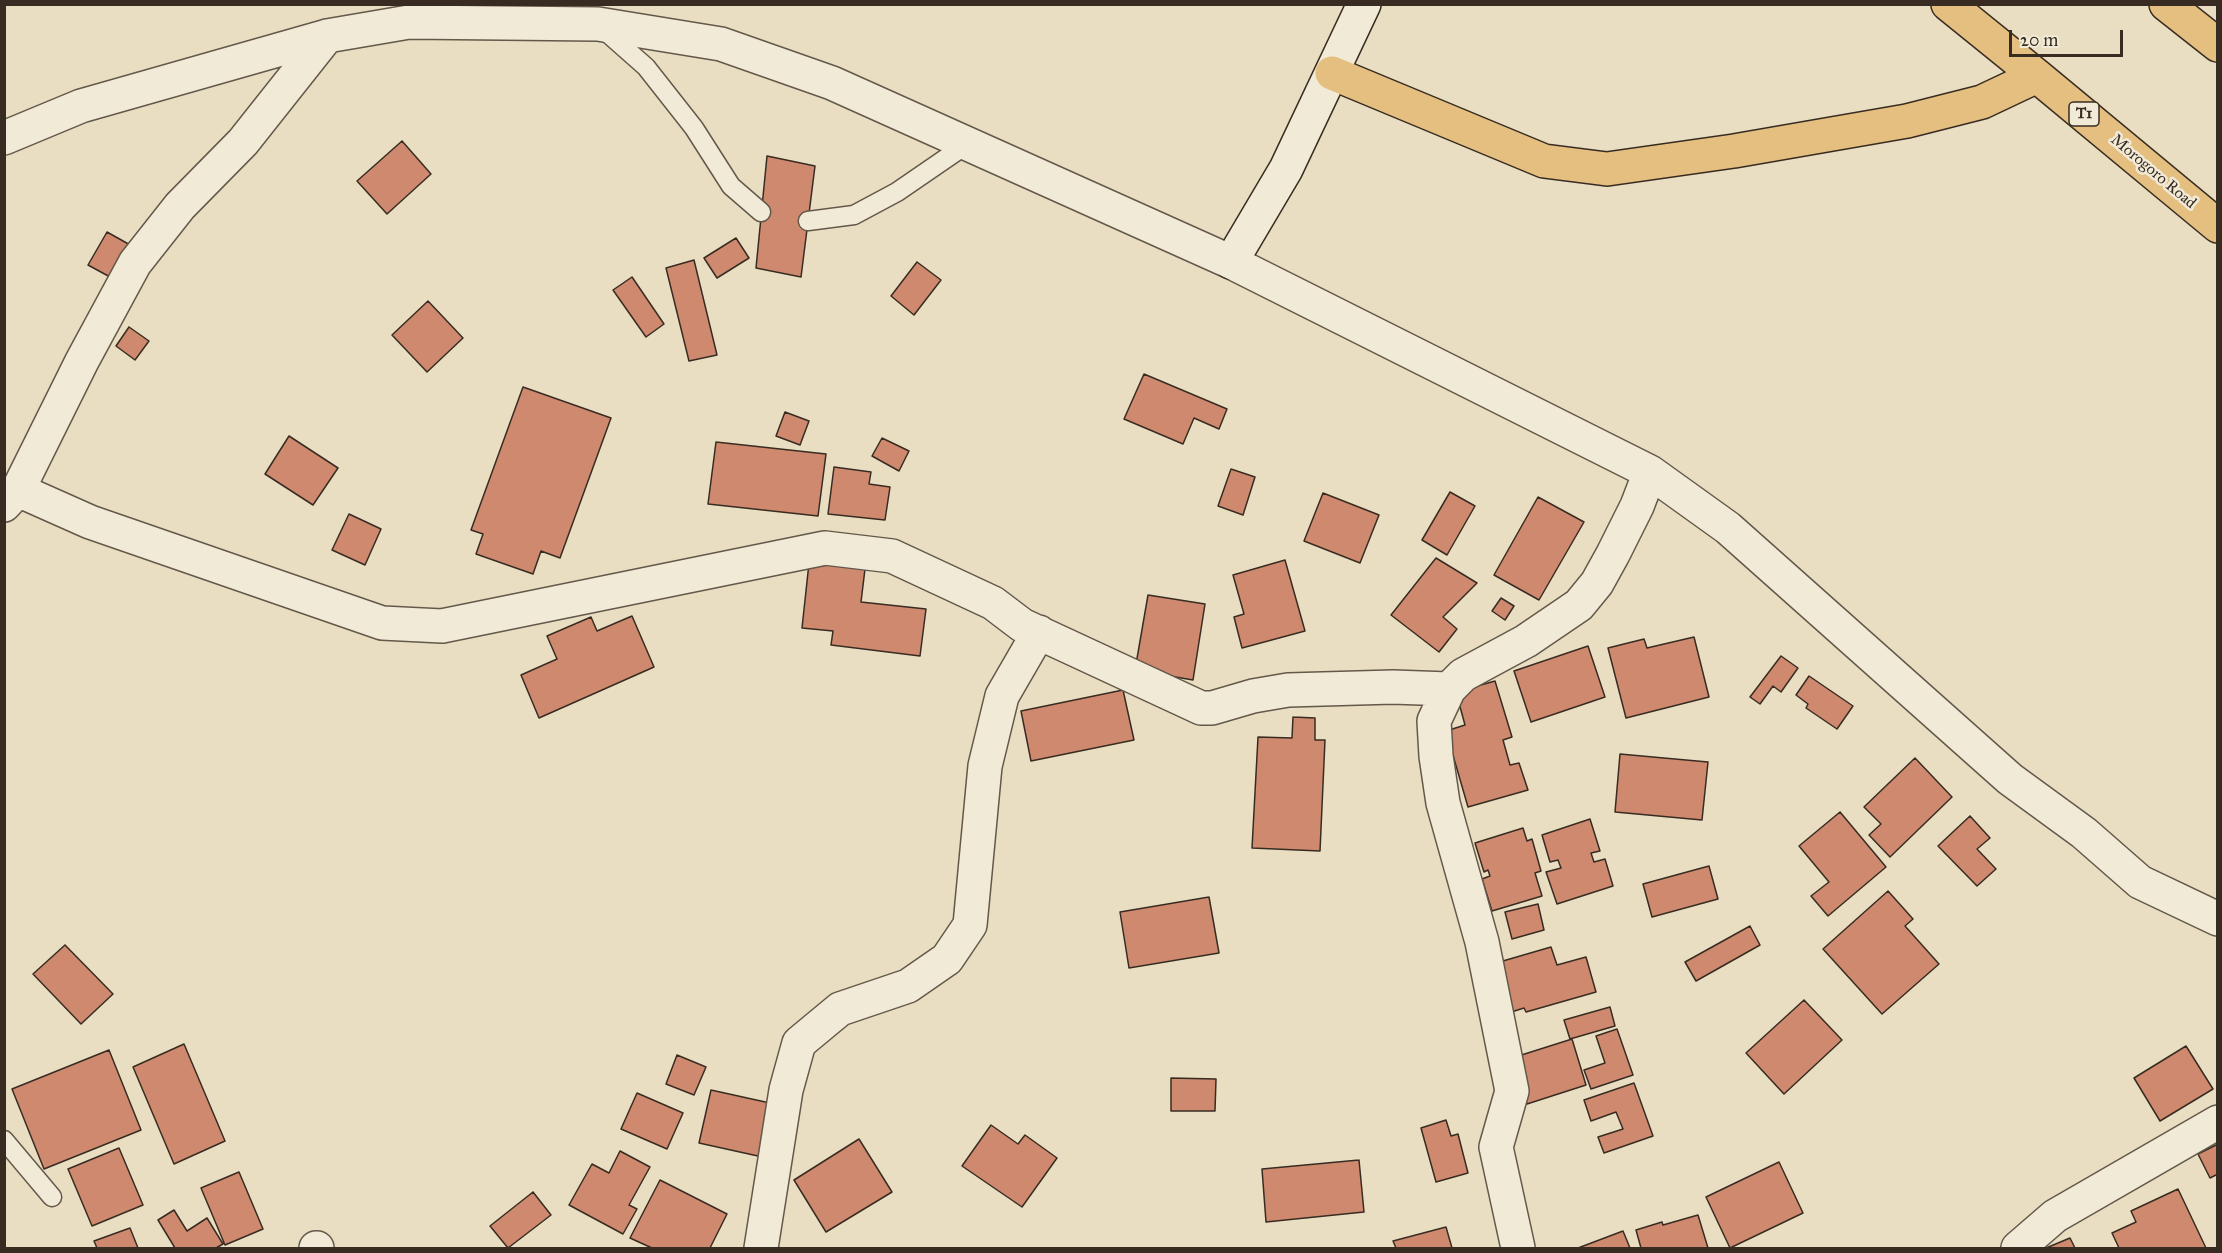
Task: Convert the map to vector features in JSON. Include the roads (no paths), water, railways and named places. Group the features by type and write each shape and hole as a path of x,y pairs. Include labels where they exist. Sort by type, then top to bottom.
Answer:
{"highway":[{"name":"Morogoro Road","path":"1948,4 2217,226"},
{"path":"2166,4 2217,45"},
{"path":"1332,73 1544,161 1607,169 1734,151 1907,121 1982,102 2037,76"}],"street":[{"path":"1231,262 1287,169 1364,4"},
{"path":"4,138 81,106 327,36 409,22 598,24 721,44 832,83 1231,262 1650,472 1728,528 2010,779 2084,832 2140,882 2217,919"},
{"path":"327,36 243,142 180,206 135,263 81,361 11,497 382,623 442,626 825,548 892,556 993,603 1022,625 1201,708 1212,708 1253,696 1288,690 1393,687 1449,689"},
{"path":"1518,1248 1496,1148 1512,1091 1482,942 1443,803 1434,722 1449,689 1463,675 1526,641 1579,605 1597,583 1613,554 1637,506 1650,472"},
{"path":"761,1248 786,1090 799,1043 840,1009 908,986 947,959 970,925 985,766 1002,696 1039,632"},
{"path":"2018,1248 2055,1216 2217,1122"}],"lane":[{"path":"598,24 646,68 694,128 731,186 761,212"},
{"path":"808,221 854,215 897,192 967,144"},
{"path":"4,1140 52,1197"}]}
